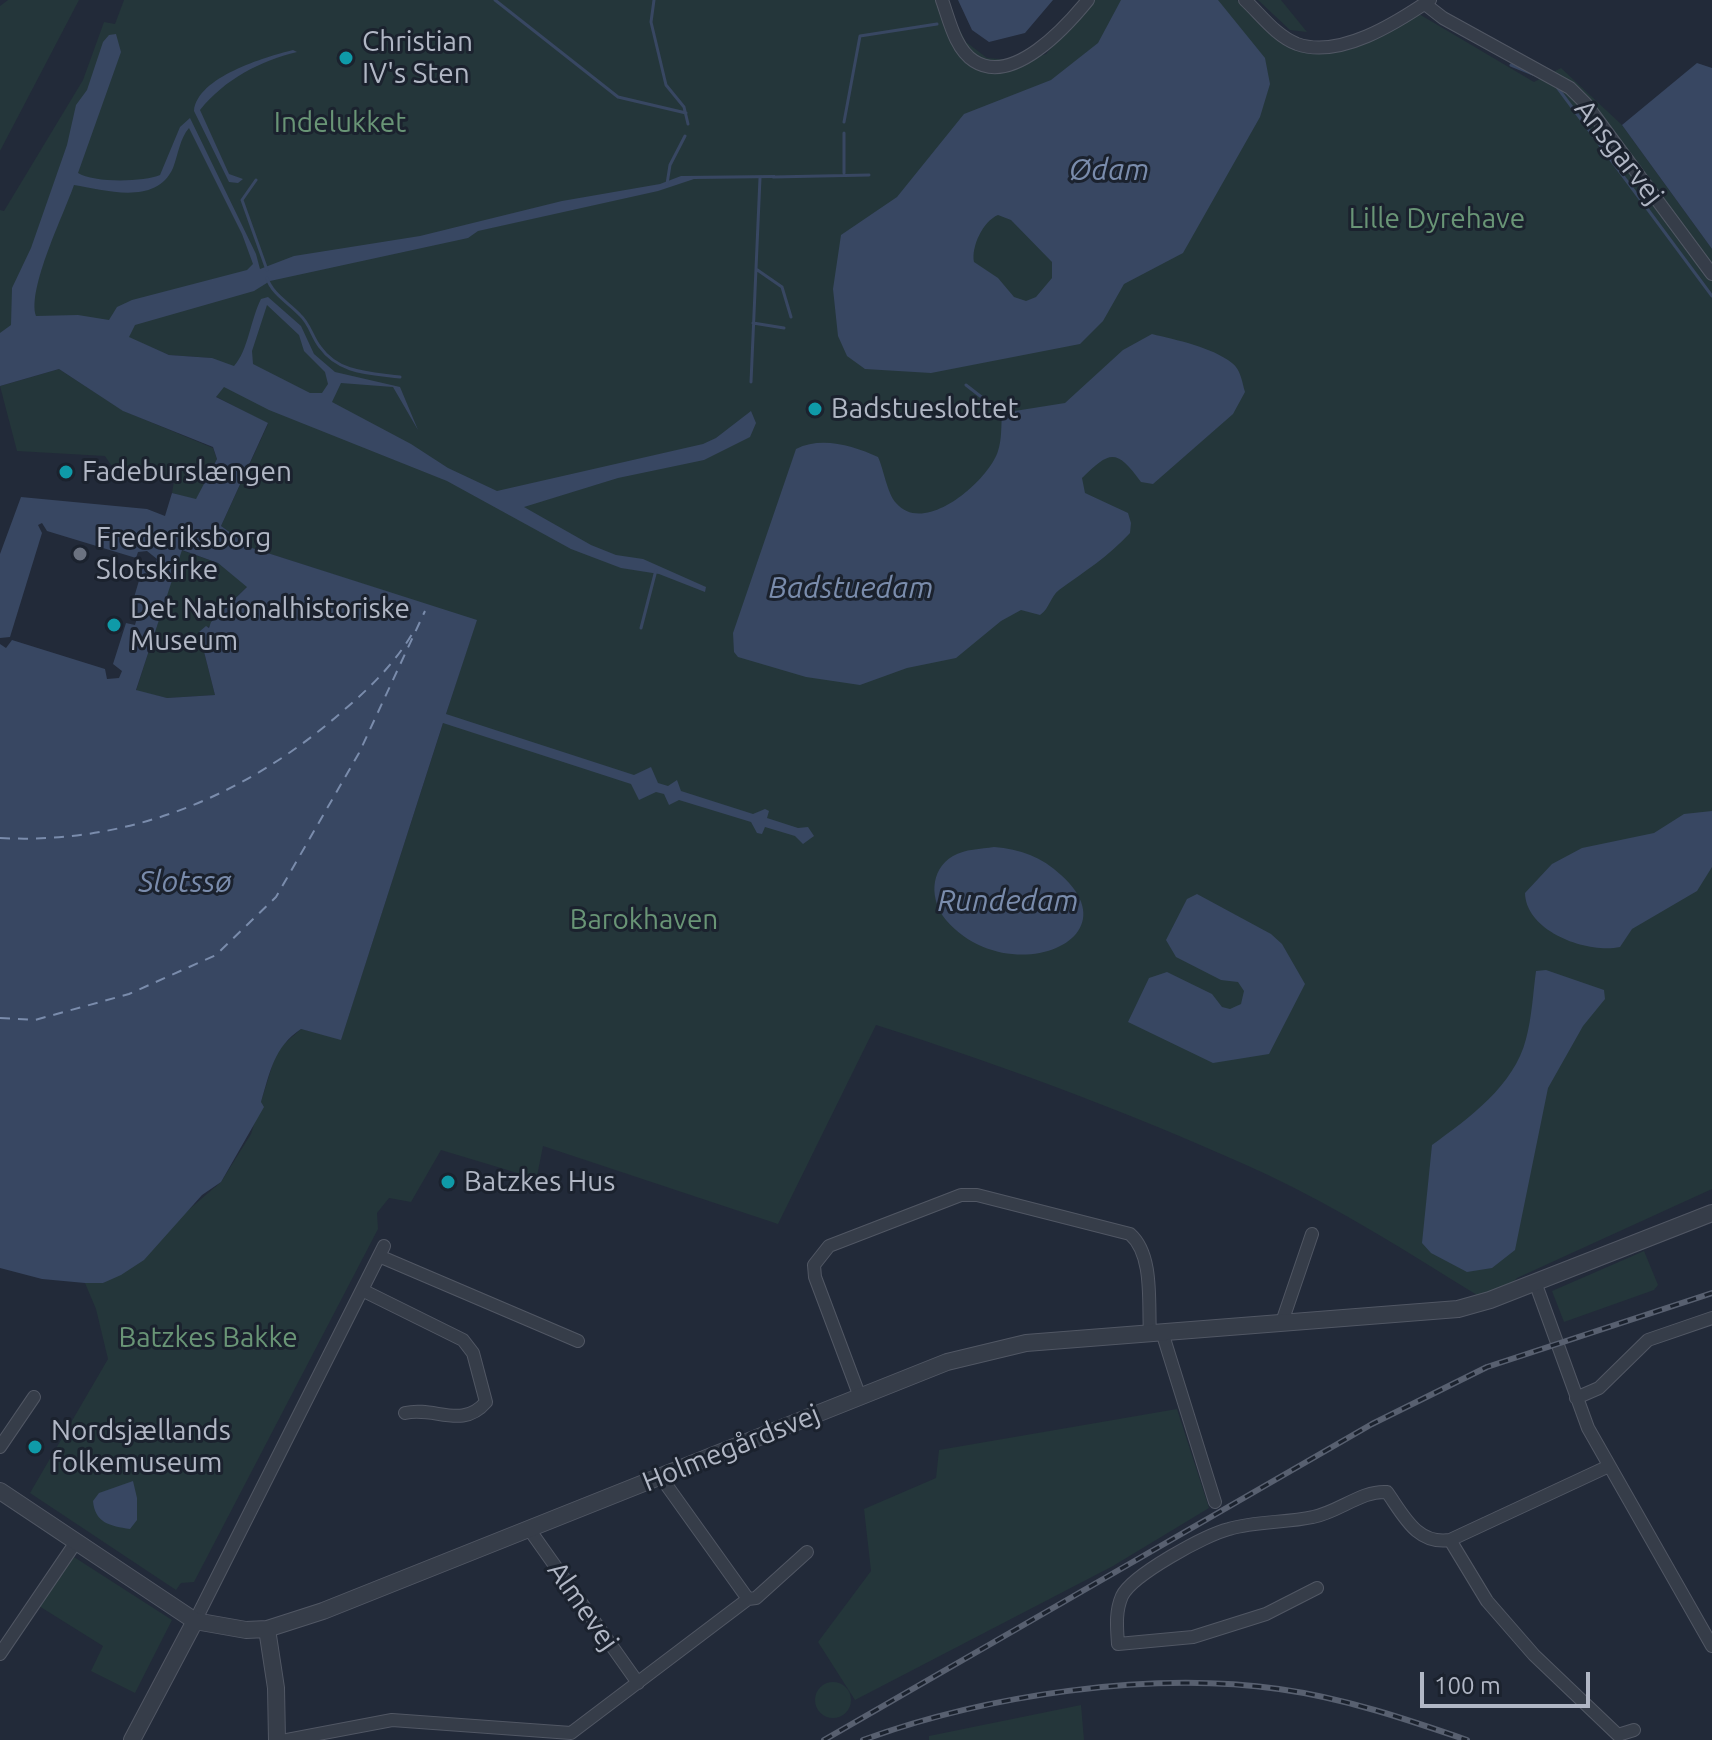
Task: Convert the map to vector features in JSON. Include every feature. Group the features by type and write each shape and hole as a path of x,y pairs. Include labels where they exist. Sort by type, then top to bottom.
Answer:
{"street":[{"path":"942,0 961,48 973,61 989,67 1021,59 1042,47 1063,31 1088,0"},
{"path":"1245,0 1282,36 1313,48 1354,40 1395,22 1428,2"},
{"name":"Ansgarvej","path":"1428,2 1443,18 1570,88 1586,104 1712,274"},
{"path":"860,1397 815,1277 814,1265 829,1246 961,1195 977,1195 1130,1234 1140,1243 1156,1332 1215,1502"},
{"name":"Holmegårdsvej","path":"1622,1247 1712,1200"},
{"name":"Holmegårdsvej","path":"195,1621 246,1630 267,1629 323,1611 947,1362 991,1350 1156,1332 1458,1309 1712,1213"},
{"path":"1282,1322 1312,1234"},
{"path":"132,1740 382,1251 578,1341"},
{"path":"1535,1282 1576,1398 1609,1466 1712,1646"},
{"path":"362,1290 463,1340 473,1353 486,1402 477,1413 456,1418 419,1410 405,1413"},
{"path":"1576,1398 1599,1388 1648,1340 1712,1318"},
{"path":"0,1447 34,1397"},
{"path":"1317,1588 1266,1614 1193,1637 1118,1644 1117,1615 1130,1583 1211,1535 1231,1528 1311,1518 1335,1511 1373,1491 1387,1492 1413,1529 1426,1538 1450,1540 1609,1466"},
{"path":"660,1476 748,1599"},
{"path":"0,1491 195,1621"},
{"name":"Almevej","path":"529,1529 638,1683"},
{"path":"1450,1540 1487,1601 1534,1655 1618,1735 1634,1730"},
{"path":"0,1654 76,1542"},
{"path":"287,1740 392,1720 571,1733 748,1599 756,1598 807,1552"},
{"path":"267,1629 276,1688 277,1740"}],"green space":[{"path":"8,0 79,0 0,151 0,6"},
{"path":"124,0 945,0 966,42 987,58 1026,61 1046,54 1094,0 1237,0 1276,39 1294,49 1313,53 1331,53 1349,48 1419,14 1534,82 1561,68 1622,125 1712,249 1712,1189 1517,1278 1510,1286 1477,1295 1322,1202 1220,1153 1074,1094 876,1025 778,1224 543,1146 534,1178 441,1150 411,1202 389,1198 377,1213 378,1229 194,1582 181,1583 176,1590 30,1493 108,1359 96,1309 85,1283 103,1283 221,1182 251,1134 277,1050 301,1029 341,1039 476,621 252,548 221,526 268,424 215,396 212,358 169,355 129,338 0,333 0,210 4,211 83,80 104,22 115,24"},
{"path":"1258,0 1281,0 1307,32 1290,30"},
{"path":"59,369 124,411 213,448 217,459 196,500 172,493 174,481 163,472 111,465 105,456 17,451 0,386"},
{"path":"181,550 218,563 248,586 211,621 213,624 199,632 215,695 167,698 136,691"},
{"path":"1644,1251 1658,1285 1654,1290 1564,1322 1552,1291"},
{"path":"1177,1409 1209,1508 1113,1566 855,1700 818,1642 871,1571 864,1509 936,1478 939,1450"},
{"path":"74,1557 172,1620 135,1693 91,1671 103,1646 39,1606"},
{"path":"833,1682 846,1687 851,1700 846,1713 833,1718 820,1713 815,1700 820,1687"},
{"path":"1081,1705 1084,1740 929,1740 929,1736"}],"water":[{"path":"958,0 1053,0 1025,33 989,42 972,30"},
{"name":"Ødam","path":"1121,0 1218,0 1265,58 1270,84 1260,117 1183,253 1124,284 1103,321 1080,344 931,373 865,369 847,356 838,336 833,289 841,235 897,197 964,114 1051,80 1098,43","holes":["998,215 1011,220 1052,262 1052,278 1036,297 1026,301 1014,297 998,278 974,262 976,242 988,223"]},
{"name":"Slotssø","path":"116,34 121,52 78,173 95,179 119,180 160,175 180,127 190,118 256,254 260,269 294,256 420,236 562,201 660,184 681,176 775,175 775,178 694,179 658,191 478,231 468,238 270,281 254,291 135,325 129,337 169,355 212,358 234,366 243,352 261,299 268,297 301,326 314,354 335,372 400,387 418,430 393,387 341,383 332,402 411,444 448,468 497,491 703,444 716,438 751,411 756,423 750,437 704,460 618,478 524,507 591,545 616,555 643,559 706,587 705,592 659,574 621,568 571,549 447,481 269,410 224,387 216,397 268,423 221,526 252,548 477,620 446,714 634,775 651,767 658,783 668,786 677,780 681,791 753,814 765,809 769,811 767,818 798,828 808,827 814,836 803,844 795,836 765,827 762,834 757,833 751,822 679,800 669,805 664,794 656,792 639,800 631,784 443,723 341,1040 301,1029 292,1036 270,1070 261,1102 264,1107 221,1182 202,1195 144,1260 103,1283 85,1283 42,1279 0,1268 0,644 6,648 12,640 105,669 107,679 119,678 122,671 113,664 126,623 135,625 138,614 130,611 143,567 155,566 157,559 147,551 138,552 136,558 47,531 42,523 38,525 42,533 10,637 0,638 0,554 21,497 147,509 165,516 172,493 196,499 217,459 213,447 123,411 59,369 0,386 0,333 11,325 12,288 31,248 67,145 76,105 87,90 103,42 109,35","holes":["189,128 242,234 253,264 247,270 132,300 117,307 109,320 78,315 36,316 41,270 74,185 129,193 155,187 165,180 173,168","267,305 299,335 304,351 325,372 328,384 322,393 310,393 253,364 252,351","182,550 218,563 247,587 211,622 209,628 206,626 199,632 215,695 167,698 136,690"]},
{"path":"293,50 297,52 270,60 232,80 200,110 229,174 243,179 238,183 229,182 194,111 198,99 207,88 234,70"},
{"path":"1697,63 1712,68 1712,249 1622,125"},
{"name":"Badstuedam","path":"1152,334 1224,357 1237,369 1245,392 1233,414 1153,484 1141,482 1125,463 1113,457 1100,462 1082,478 1085,493 1128,513 1130,533 1059,590 1040,615 1021,610 1001,621 956,658 907,668 860,685 806,677 738,657 734,652 733,633 796,449 827,443 848,446 878,457 896,503 908,512 923,513 939,509 969,489 992,463 1001,437 1002,413 1065,403 1123,350"},
{"path":"1712,811 1712,867 1697,891 1632,929 1620,947 1592,947 1561,937 1536,919 1528,907 1525,893 1552,864 1582,848 1654,833 1684,814"},
{"name":"Rundedam","path":"994,847 1030,855 1061,875 1080,899 1083,920 1073,937 1054,949 1029,954 1000,952 971,941 946,920 935,895 934,886 940,869 953,856"},
{"path":"1197,894 1271,934 1282,944 1305,984 1269,1054 1213,1063 1128,1022 1149,978 1167,972 1212,994 1222,1007 1230,1009 1241,1004 1244,991 1238,982 1221,980 1176,957 1166,940 1187,899"},
{"path":"1546,970 1604,990 1605,999 1583,1026 1548,1088 1515,1250 1492,1268 1467,1272 1431,1253 1422,1243 1432,1145 1488,1100 1511,1072 1526,1039 1536,971"},
{"path":"133,1481 137,1520 130,1529 110,1525 100,1519 93,1501 99,1493"}],"waterway":[{"path":"495,0 618,97 686,113"},
{"path":"654,0 651,22 666,85 684,107 688,124"},
{"path":"844,122 860,36 937,24"},
{"path":"1511,65 1533,74"},
{"path":"1557,87 1712,296"},
{"path":"844,133 844,173"},
{"path":"667,184 670,165 685,136"},
{"path":"773,177 869,175"},
{"path":"751,382 760,178"},
{"path":"256,180 242,200 267,270"},
{"path":"756,269 782,287 791,317"},
{"path":"267,278 336,363 356,371 400,377"},
{"path":"753,323 784,328"},
{"path":"966,385 1002,413"},
{"path":"641,628 656,570"}],"ferry route":[{"path":"0,1018 35,1020 129,994 216,955 276,897 359,753 425,611"},
{"path":"0,838 48,838 95,833 140,823 227,790 268,767 344,710 383,672 415,629"}],"railway":[{"path":"824,1740 1372,1424 1487,1367 1712,1293"},
{"path":"863,1740 911,1724 1014,1699 1123,1685 1176,1683 1229,1684 1303,1693 1374,1710 1467,1740"}],"place":[{"name":"Christian IV's Sten","path":"346,58"},
{"name":"Badstueslottet","path":"815,409"},
{"name":"Fadeburslængen","path":"66,472"},
{"name":"Frederiksborg Slotskirke","path":"80,554"},
{"name":"Det Nationalhistoriske Museum","path":"114,625"},
{"name":"Batzkes Hus","path":"448,1182"},
{"name":"Nordsjællands folkemuseum","path":"35,1447"}],"park label":[{"name":"Indelukket","path":"340,123"},
{"name":"Lille Dyrehave","path":"1437,219"},
{"name":"Barokhaven","path":"644,920"},
{"name":"Batzkes Bakke","path":"208,1338"}]}
